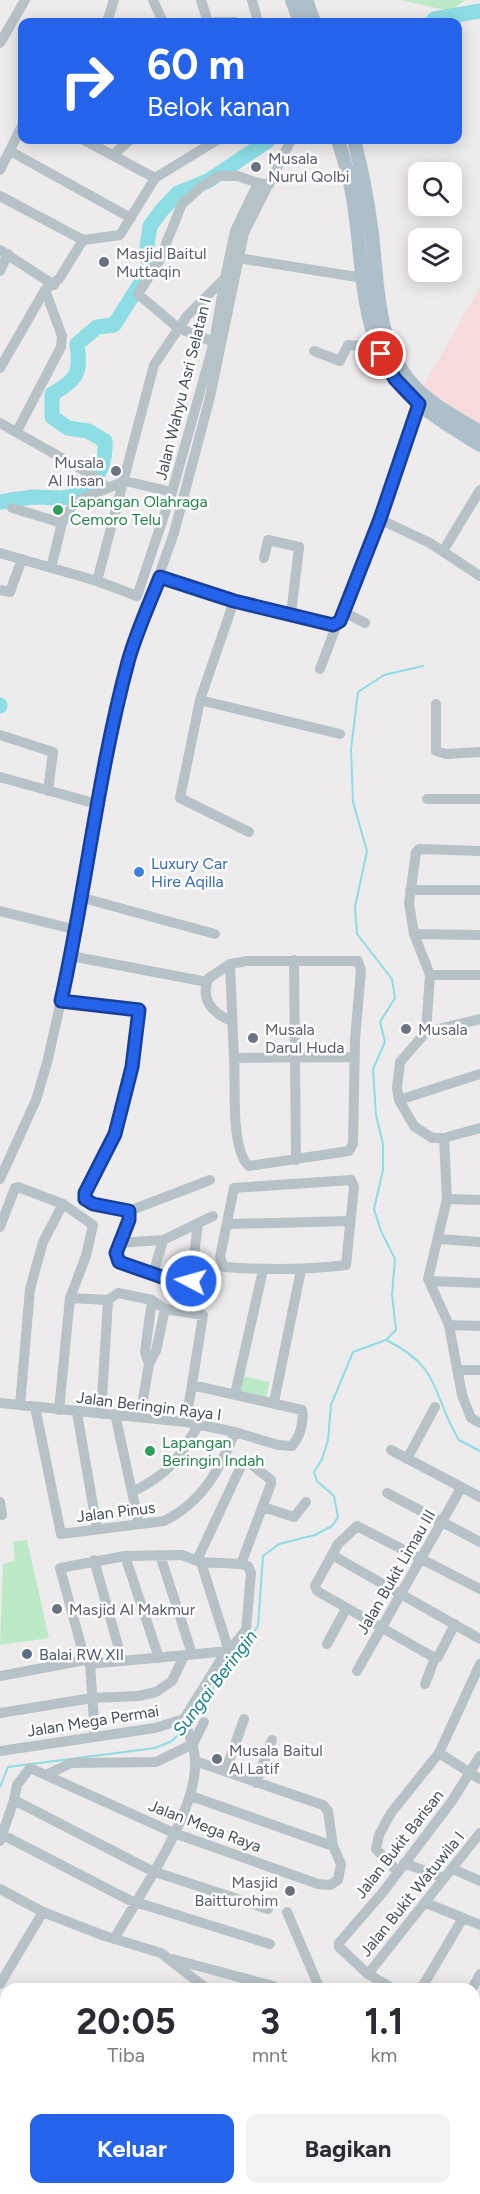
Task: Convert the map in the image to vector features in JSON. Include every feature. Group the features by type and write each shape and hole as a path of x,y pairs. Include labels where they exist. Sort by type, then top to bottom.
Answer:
{"main road":[{"path":"292,0 299,18"},
{"path":"306,0 313,18"},
{"path":"340,144 353,167 372,234 377,291 385,333 394,359 413,385 428,399 480,432"},
{"path":"354,144 353,167 363,278 376,342 388,370 419,404 480,446"}],"street":[{"path":"0,43 26,0"},
{"path":"108,18 114,0"},
{"path":"153,0 162,18"},
{"path":"201,0 207,18"},
{"path":"252,0 257,18"},
{"path":"0,170 18,134"},
{"path":"92,144 154,178"},
{"path":"113,155 125,144"},
{"path":"0,196 83,240 120,235 154,178 211,144"},
{"path":"0,1179 5,1154 36,1100 77,930 97,804 128,662 160,577 216,376 244,232 289,144"},
{"path":"10,151 131,218"},
{"path":"214,342 178,328 138,294 159,261 182,204 202,186 219,176 238,176 269,185"},
{"name":"Jalan Wahyu Asri Selatan I","path":"0,553 97,581 137,596 172,492 214,342 235,231 258,183"},
{"path":"0,368 49,288 83,240"},
{"path":"0,271 4,252 49,288 62,336 61,347 17,431"},
{"path":"238,258 363,278"},
{"path":"97,581 154,365 178,328 225,278"},
{"path":"314,351 340,361 348,345 365,346 376,342"},
{"path":"320,669 380,519 419,404"},
{"path":"0,423 95,477 108,488"},
{"path":"51,568 62,523 77,502 125,481 172,492"},
{"path":"443,551 480,490"},
{"path":"12,508 62,523"},
{"path":"380,519 443,551 480,576"},
{"path":"264,558 268,540 299,548 291,614"},
{"path":"0,590 10,592 22,559"},
{"path":"160,577 234,601 337,624"},
{"path":"234,601 200,700 180,798 249,832"},
{"path":"344,612 365,623"},
{"path":"200,700 340,734"},
{"path":"436,704 436,751 446,754 480,752"},
{"path":"0,735 53,752 48,791"},
{"path":"0,777 97,804"},
{"path":"427,800 480,799"},
{"path":"426,1032 430,975 414,934 410,890 419,849 480,851"},
{"path":"410,890 480,890"},
{"path":"83,898 215,934"},
{"path":"0,911 77,930"},
{"path":"414,934 480,935"},
{"path":"71,956 207,982"},
{"path":"230,964 238,1147 243,1161 254,1166 342,1154 349,1151 353,1144 354,1057 361,970 358,961 294,960 230,964 212,974 207,982 205,995 214,1013 232,1021"},
{"path":"294,960 296,1160"},
{"path":"430,975 480,975"},
{"path":"61,1001 139,1010 132,1067 115,1134 85,1193 89,1202 129,1211 210,1180"},
{"path":"480,1019 426,1032 400,1062 397,1088 399,1100 414,1126 432,1138 444,1138 480,1128"},
{"path":"234,1058 354,1057"},
{"path":"399,1100 480,1074"},
{"path":"444,1138 447,1199 439,1239 428,1275 449,1325 462,1395 471,1418 480,1423"},
{"path":"351,1180 354,1187 346,1265 301,1270 224,1267 220,1257 229,1224 231,1194 234,1188 351,1180"},
{"path":"0,1227 15,1188 63,1204 93,1225 86,1256 70,1298 59,1410"},
{"path":"447,1199 480,1200"},
{"path":"20,1405 30,1289 43,1242 63,1204"},
{"path":"129,1211 129,1220 118,1243 116,1256 119,1262 182,1284 191,1281 198,1223"},
{"path":"118,1243 163,1240 213,1216"},
{"path":"229,1224 350,1221"},
{"path":"439,1239 480,1242"},
{"path":"153,1274 163,1240"},
{"path":"235,1394 263,1270"},
{"path":"192,1385 273,1402 301,1270"},
{"path":"429,1281 480,1283"},
{"path":"70,1298 108,1300 118,1293 152,1300 165,1309 203,1315 204,1321 186,1422"},
{"path":"101,1414 108,1300"},
{"path":"149,1364 145,1352 152,1300"},
{"path":"140,1417 149,1364 156,1351 165,1309"},
{"path":"449,1325 480,1326"},
{"path":"457,1370 480,1370"},
{"name":"Jalan Beringin Raya I","path":"0,1403 77,1413 115,1414 186,1422 235,1432 278,1445 292,1446 303,1426 302,1410 273,1402"},
{"name":"Jalan Pinus","path":"35,1407 59,1530 63,1534 170,1518 203,1491 216,1474 235,1432"},
{"path":"407,1459 435,1407"},
{"path":"77,1413 97,1528"},
{"path":"115,1414 139,1524"},
{"path":"132,1492 153,1482 176,1463 199,1425"},
{"path":"391,1450 480,1497"},
{"path":"0,1676 88,1662 227,1652 200,1562 199,1556 242,1464 247,1461 271,1480 241,1564 200,1562 182,1555 126,1556 94,1560 63,1567 59,1571 88,1662 95,1736"},
{"name":"Jalan Bukit Limau III","path":"357,1671 461,1488"},
{"path":"387,1493 480,1542"},
{"path":"0,1502 2,1515"},
{"path":"263,1507 294,1517 306,1502"},
{"path":"435,1658 346,1609 322,1594 315,1586 338,1544 357,1526 480,1589"},
{"path":"0,1713 92,1698 138,1696 165,1688 188,1655 160,1555"},
{"path":"332,1555 480,1639"},
{"path":"126,1556 159,1658"},
{"path":"94,1560 122,1660"},
{"name":"Jalan Mega Permai","path":"0,1751 155,1728 184,1719 227,1652 243,1635 247,1623 250,1569 241,1564"},
{"path":"327,1644 346,1609"},
{"path":"425,1684 435,1658 438,1657 454,1624"},
{"path":"444,1878 401,1868 378,1853 376,1844 391,1813 439,1753 480,1664"},
{"path":"114,1939 174,1833 191,1796 195,1761 193,1744 184,1719"},
{"path":"226,1770 244,1719"},
{"path":"46,1774 71,1763 156,1762 193,1744 204,1722"},
{"path":"256,1783 272,1740"},
{"path":"439,1753 476,1776"},
{"name":"Jalan Bukit Barisan","path":"368,1974 339,1947 340,1939 476,1776 480,1756"},
{"path":"191,1796 333,1846 328,1811 323,1805 195,1761"},
{"name":"Jalan Mega Raya","path":"14,1800 16,1785 30,1768 174,1833 303,1880 326,1885 334,1884 341,1875 339,1859 333,1846"},
{"path":"268,1909 152,1872 14,1800 1,1838 129,1900 270,1944"},
{"name":"Jalan Bukit Watuwila I","path":"368,1974 480,1833"},
{"path":"453,1869 480,1881"},
{"path":"0,1889 43,1912 114,1939 148,1948 172,1958 264,1983"},
{"path":"426,1903 480,1925"},
{"path":"1,1983 43,1912"},
{"path":"287,1912 317,1983"},
{"path":"425,1983 463,1918"},
{"path":"172,1958 200,1983"},
{"path":"368,1974 384,1983"},
{"path":"252,1983 255,1980"}],"shaded area":[{"path":"480,287 480,425 423,387"}],"green space":[{"path":"400,0 463,0 464,1 450,11"},
{"path":"243,1376 270,1382 266,1397 240,1391"},
{"path":"27,1540 49,1638 0,1645 3,1564 15,1561 13,1542"}],"waterway":[{"path":"440,18 480,11"},
{"path":"0,502 33,497 72,496 81,492 95,479 103,461 105,441 88,431 68,428 52,417 52,394 67,384 78,369 77,344 97,327 114,325 149,270 147,246 150,226 161,211 178,193 208,181 263,144"},
{"name":"Sungai Beringin","path":"189,1722 258,1626 263,1556 279,1544 315,1535 332,1526 338,1517 334,1496 317,1481 314,1472 322,1459 328,1440 331,1405 353,1352 386,1340 396,1330 392,1295 395,1259 381,1231 374,1209 383,1170 383,1144 376,1115 373,1069 385,1042 380,1022 395,998 392,979 357,934 355,907 367,851 353,802 351,749 358,692 384,675 423,666"},
{"path":"386,1340 418,1361 433,1383 459,1440 480,1451"},
{"name":"Sungai Beringin","path":"0,1787 8,1767 155,1748 172,1741 183,1730"}],"place":[{"name":"Musala Nurul Qolbi","path":"256,167"},
{"name":"Masjid Baitul Muttaqin","path":"104,262"},
{"name":"Musala Al Ihsan","path":"116,471"},
{"name":"Lapangan Olahraga Cemoro Telu","path":"58,510"},
{"name":"Luxury Car Hire Aqilla","path":"139,872"},
{"name":"Musala","path":"406,1029"},
{"name":"Musala Darul Huda","path":"253,1038"},
{"name":"Lapangan Beringin Indah","path":"150,1451"},
{"name":"Masjid Al Makmur","path":"57,1609"},
{"name":"Balai RW XII","path":"27,1654"},
{"name":"Musala Baitul Al Latif","path":"217,1759"},
{"name":"Masjid Baitturohim","path":"290,1891"}],"route":[{"path":"191,1281 182,1284 119,1262 116,1253 118,1243 128,1225 129,1211 93,1204 85,1199 85,1193 115,1134 132,1067 139,1010 61,1001 83,898 97,804 128,662 160,577 234,601 333,625 340,621 380,519 419,404 388,370 381,354"}]}
